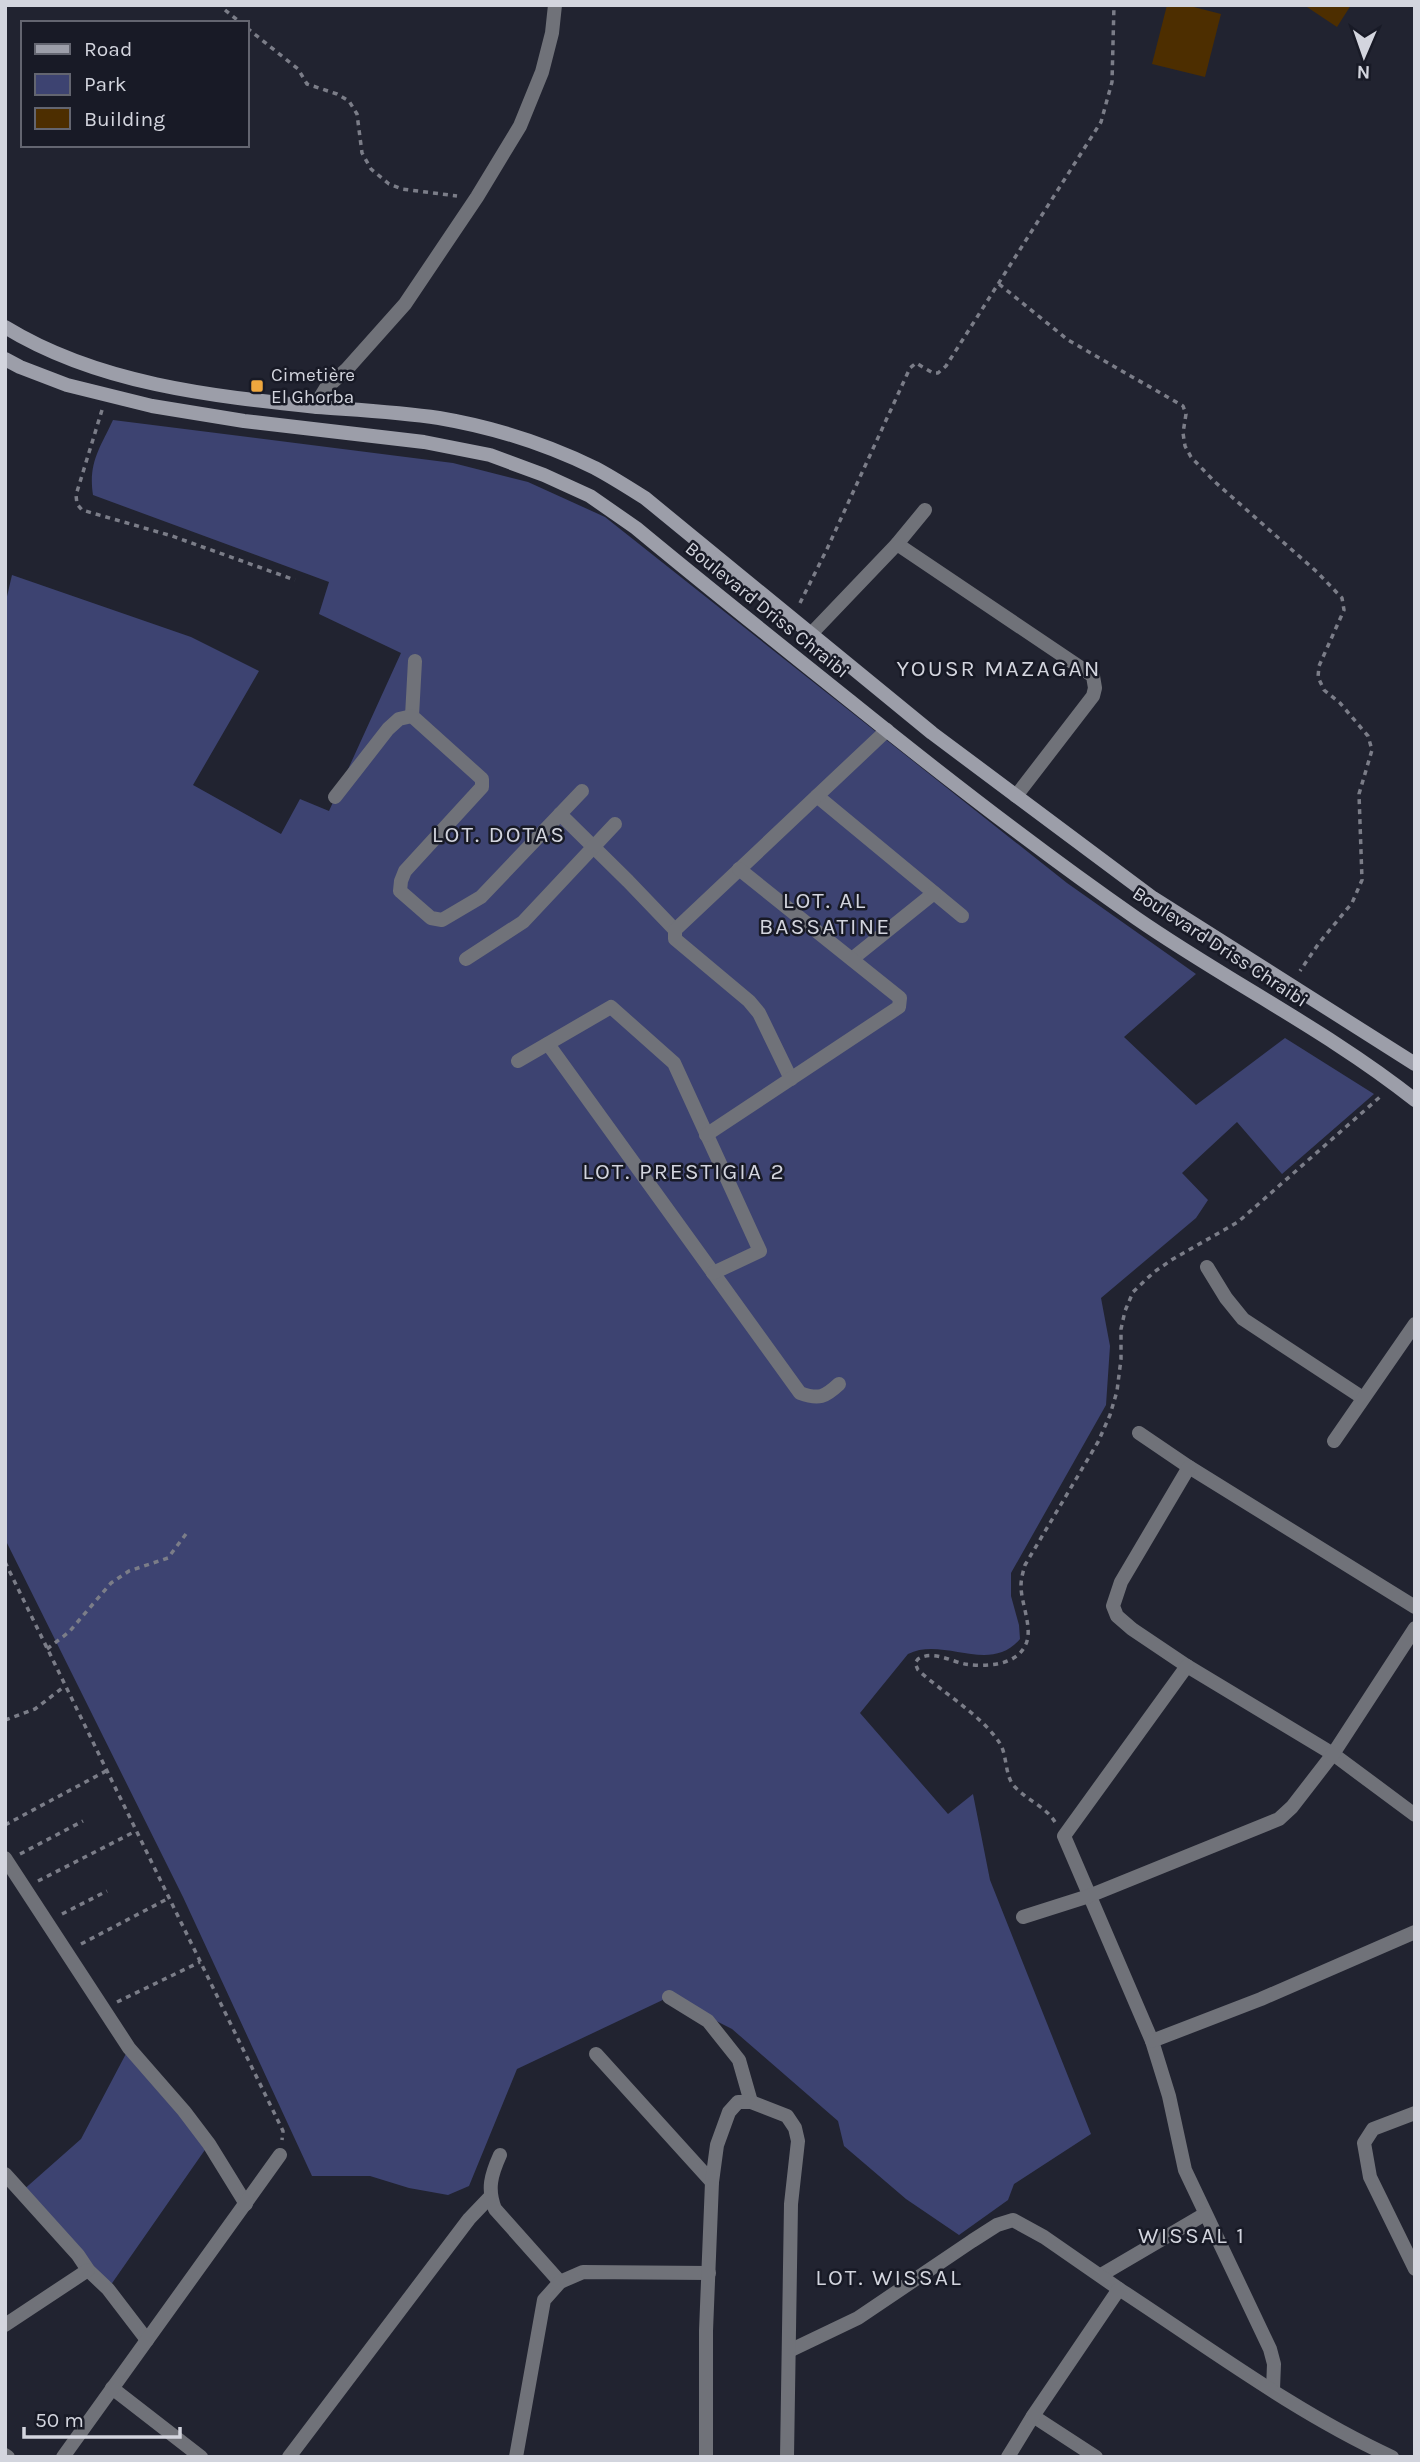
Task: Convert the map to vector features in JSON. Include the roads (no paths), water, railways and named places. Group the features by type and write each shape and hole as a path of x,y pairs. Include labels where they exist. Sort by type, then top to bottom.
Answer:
{"main road":[{"name":"Boulevard Driss Chraibi","path":"5,327 63,357 126,378 215,395 438,418 481,427 545,446 596,468 645,499 932,733 1153,898 1415,1064"},
{"name":"Boulevard Driss Chraibi","path":"5,359 67,385 152,406 244,421 369,434 490,455 590,496 636,528 887,730 1055,859 1137,919 1395,1084 1415,1100"},
{"path":"369,434 372,411"},
{"path":"1137,919 1153,898"},
{"path":"1189,951 1203,931"}],"street":[{"path":"317,407 326,388 347,369 405,303 477,197 520,126 542,72 552,33 555,5"},
{"path":"810,635 897,544 925,510"},
{"path":"897,544 1093,676 1093,696 1016,796"},
{"path":"412,716 415,662"},
{"path":"335,797 388,729 399,719 412,716"},
{"path":"412,716 482,779 482,787 405,871 401,881 400,891 431,918 442,920 481,897 582,791"},
{"path":"675,930 887,730"},
{"path":"817,796 962,916"},
{"path":"560,814 675,930 676,939 760,1013 791,1079"},
{"path":"466,959 523,922 615,824"},
{"path":"706,1135 899,1007 900,998 739,869"},
{"path":"852,959 934,892"},
{"path":"517,1061 611,1007 674,1062 760,1251 713,1273"},
{"path":"548,1044 800,1393 815,1399 825,1396 839,1384"},
{"path":"1207,1267 1243,1319 1363,1398"},
{"path":"1334,1441 1415,1324"},
{"path":"1139,1433 1415,1607"},
{"path":"1189,1467 1121,1583 1113,1606 1117,1616 1187,1666 1333,1754 1415,1815"},
{"path":"1023,1917 1089,1896 1279,1819 1292,1807 1333,1754 1415,1628"},
{"path":"1187,1666 1064,1836 1152,2041 1169,2096 1185,2169 1270,2349 1274,2364 1273,2389"},
{"path":"6,1859 129,2048 209,2144 246,2204"},
{"path":"1152,2041 1261,1999 1415,1932"},
{"path":"669,1997 708,2021 739,2060 751,2102"},
{"path":"596,2054 712,2182"},
{"path":"706,2457 712,2182 717,2145 729,2112 738,2102 751,2102 787,2116 795,2128 798,2141 791,2204 787,2457"},
{"path":"1415,2113 1373,2129 1364,2143 1370,2177 1415,2269"},
{"path":"63,2457 281,2155"},
{"path":"500,2155 491,2176 490,2197 495,2209 560,2282"},
{"path":"5,2174 78,2255 88,2270 108,2289 147,2340"},
{"path":"289,2457 469,2219 490,2197"},
{"path":"1101,2275 1205,2214"},
{"path":"789,2351 858,2318 997,2225 1013,2220 1031,2228 1119,2289 1349,2437 1392,2457"},
{"path":"5,2325 88,2270"},
{"path":"516,2457 544,2301 560,2282 583,2272 709,2273"},
{"path":"1008,2457 1119,2289"},
{"path":"112,2388 201,2457"},
{"path":"1033,2416 1096,2457"}],"place":[{"name":"Cimetière El Ghorba","path":"257,386"}],"district":[{"name":"YOUSR MAZAGAN","path":"999,668"},
{"name":"LOT. DOTAS","path":"499,834"},
{"name":"LOT. AL BASSATINE","path":"825,913"},
{"name":"LOT. PRESTIGIA 2","path":"684,1171"},
{"name":"WISSAL 1","path":"1192,2235"},
{"name":"LOT. WISSAL","path":"889,2277"}]}
